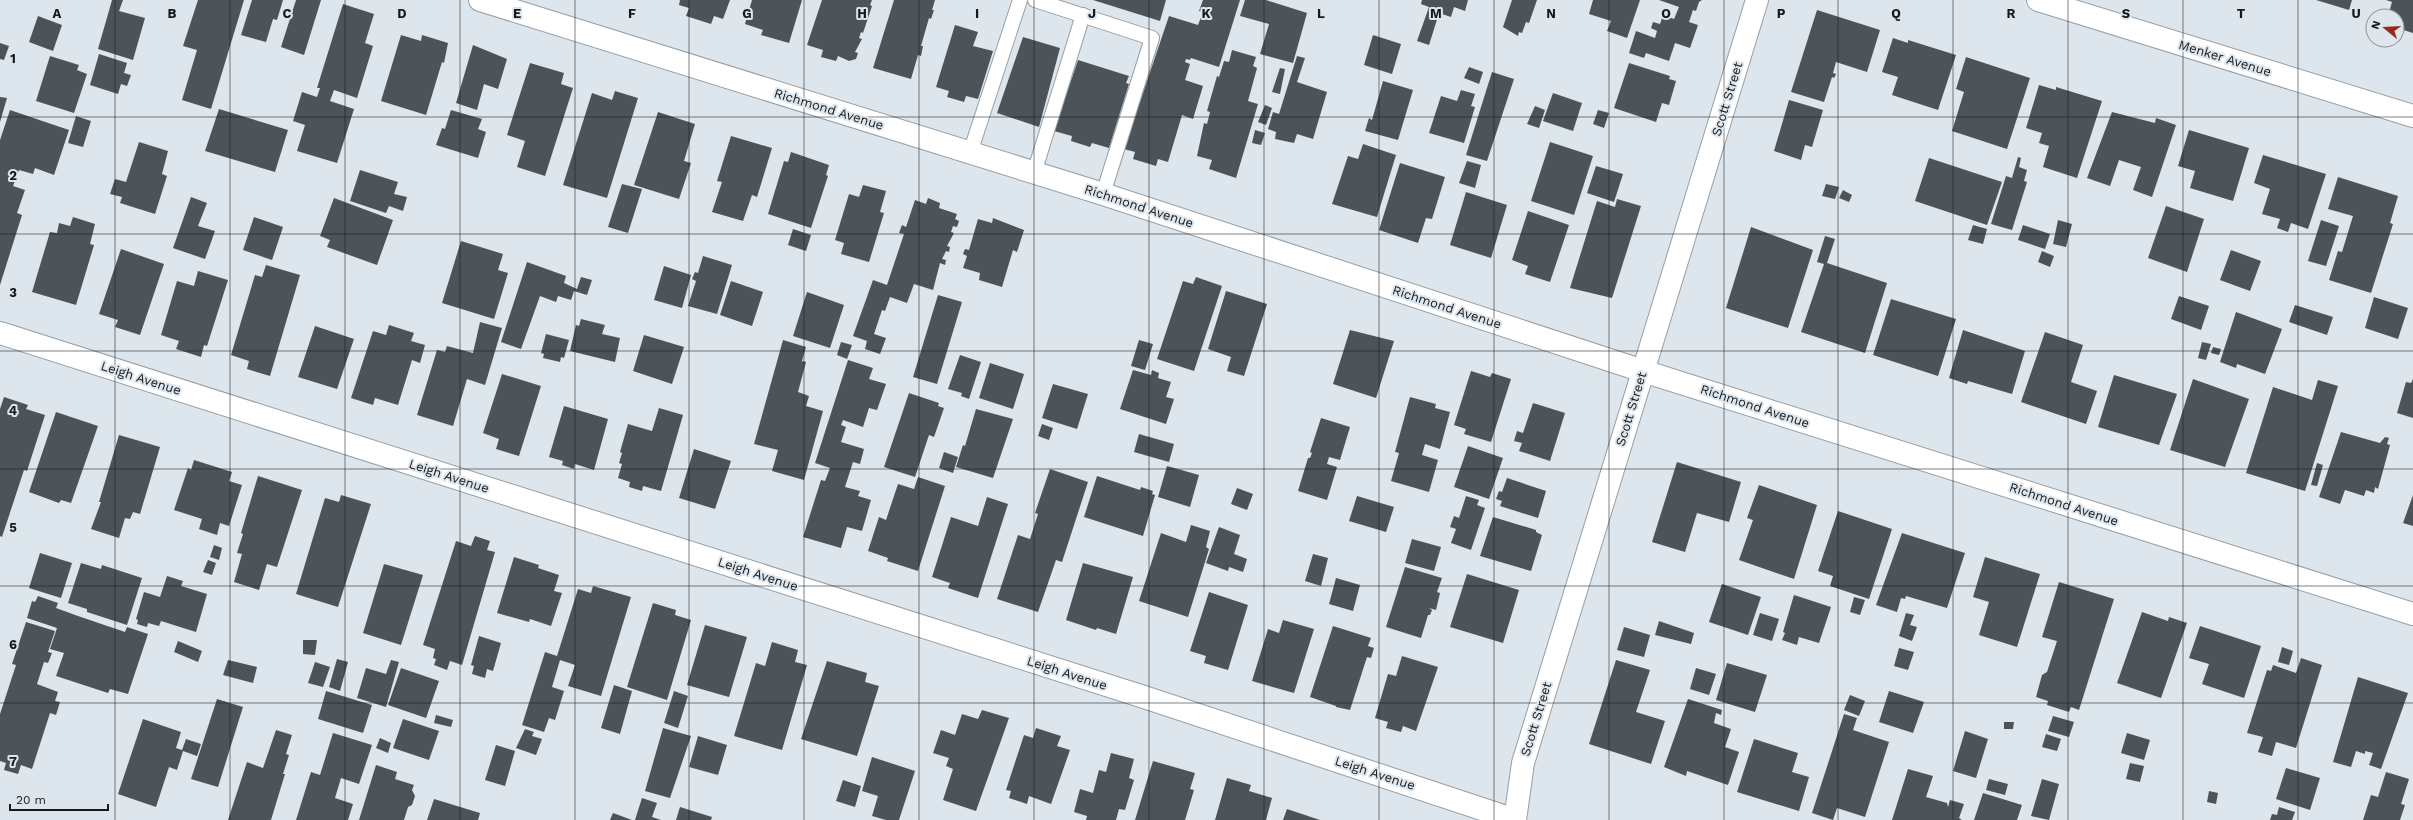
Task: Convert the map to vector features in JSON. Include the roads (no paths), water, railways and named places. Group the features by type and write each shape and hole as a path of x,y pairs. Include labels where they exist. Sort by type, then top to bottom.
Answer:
{"street":[{"name":"Richmond Avenue","path":"480,0 1103,194 1643,371 2413,614"},
{"name":"Scott Street","path":"1515,820 1523,763 1757,0"},
{"name":"Menker Avenue","path":"2038,0 2413,116"},
{"name":"Leigh Avenue","path":"0,333 1144,697 1515,820"}],"lane":[{"path":"970,153 1020,0"},
{"path":"1036,0 1152,38 1103,194"},
{"path":"1034,173 1083,15"}]}
